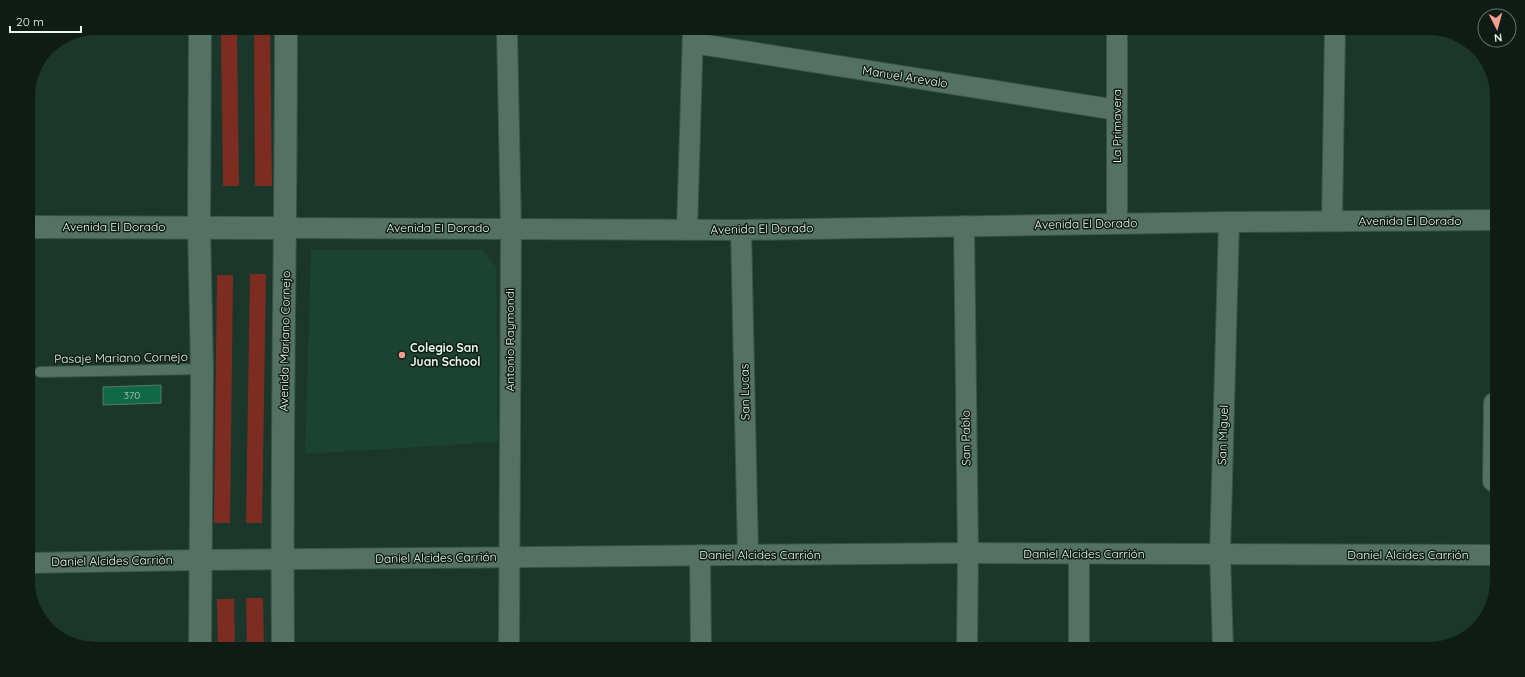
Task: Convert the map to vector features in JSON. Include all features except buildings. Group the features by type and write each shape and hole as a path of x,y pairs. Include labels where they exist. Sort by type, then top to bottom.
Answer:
{"street":[{"path":"200,35 199,227 202,369 200,642"},
{"name":"Avenida Mariano Cornejo","path":"284,642 283,560 286,35"},
{"name":"Antonio Raymondi","path":"507,35 511,228 509,642"},
{"name":"La Primavera","path":"1117,35 1117,224"},
{"path":"1332,221 1335,35"},
{"path":"688,230 693,37"},
{"name":"Manuel Arevalo","path":"693,37 1117,110"},
{"name":"Avenida El Dorado","path":"35,227 741,230 1229,222 1490,220"},
{"name":"San Miguel","path":"1223,642 1220,554 1229,222"},
{"name":"San Pablo","path":"964,226 968,553 967,642"},
{"name":"San Lucas","path":"741,230 748,555"},
{"name":"Daniel Alcides Carrión","path":"35,562 968,553 1490,556"},
{"path":"1079,554 1079,642"},
{"path":"700,555 701,642"}],"lane":[{"name":"Pasaje Mariano Cornejo","path":"40,372 202,369"}],"shaded area":[{"path":"221,35 237,35 239,186 223,186"},
{"path":"254,35 270,35 272,186 255,186"},
{"name":"Colegio San Juan School","path":"311,250 483,250 496,267 498,442 305,454"},
{"path":"250,274 266,274 262,523 246,523"},
{"path":"217,275 233,275 230,523 214,523"},
{"path":"246,598 263,598 264,642 247,642"},
{"path":"217,599 234,599 235,642 218,642"}],"place":[{"name":"Colegio San Juan School","path":"402,355"}]}
